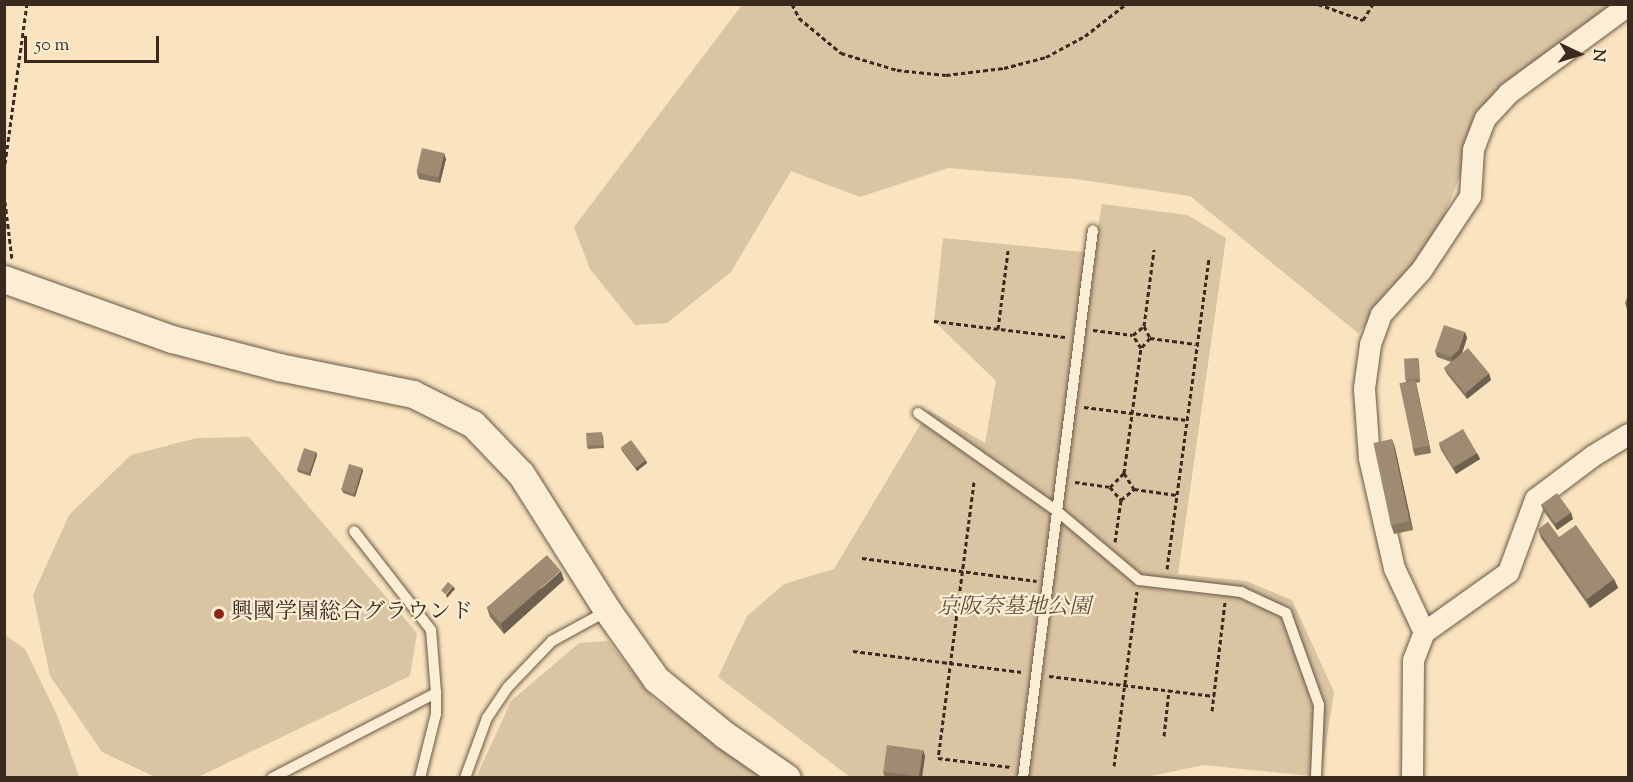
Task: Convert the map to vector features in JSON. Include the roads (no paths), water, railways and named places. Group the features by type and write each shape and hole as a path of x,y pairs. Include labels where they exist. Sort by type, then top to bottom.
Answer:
{"street":[{"path":"1424,632 1394,568 1369,458 1364,388 1370,344 1381,314 1421,270 1470,196 1473,149 1485,118 1508,93 1629,5"},
{"path":"9,280 172,339 279,367 413,394 473,424 521,474 607,610 656,679 725,735 787,777"},
{"path":"1412,777 1413,660 1424,632 1508,572 1535,499 1592,456 1629,434"}],"lane":[{"path":"1023,773 1093,230"},
{"path":"918,413 1057,511 1139,580 1165,586 1241,592 1286,613 1319,705 1316,777"},
{"path":"354,531 431,630 436,714 420,777"},
{"path":"465,777 487,718 508,687 552,641 607,610"},
{"path":"272,777 436,693"}],"place":[{"name":"興國学園総合グラウンド","path":"219,614"}],"park label":[{"name":"京阪奈墓地公園","path":"1014,609"}]}
